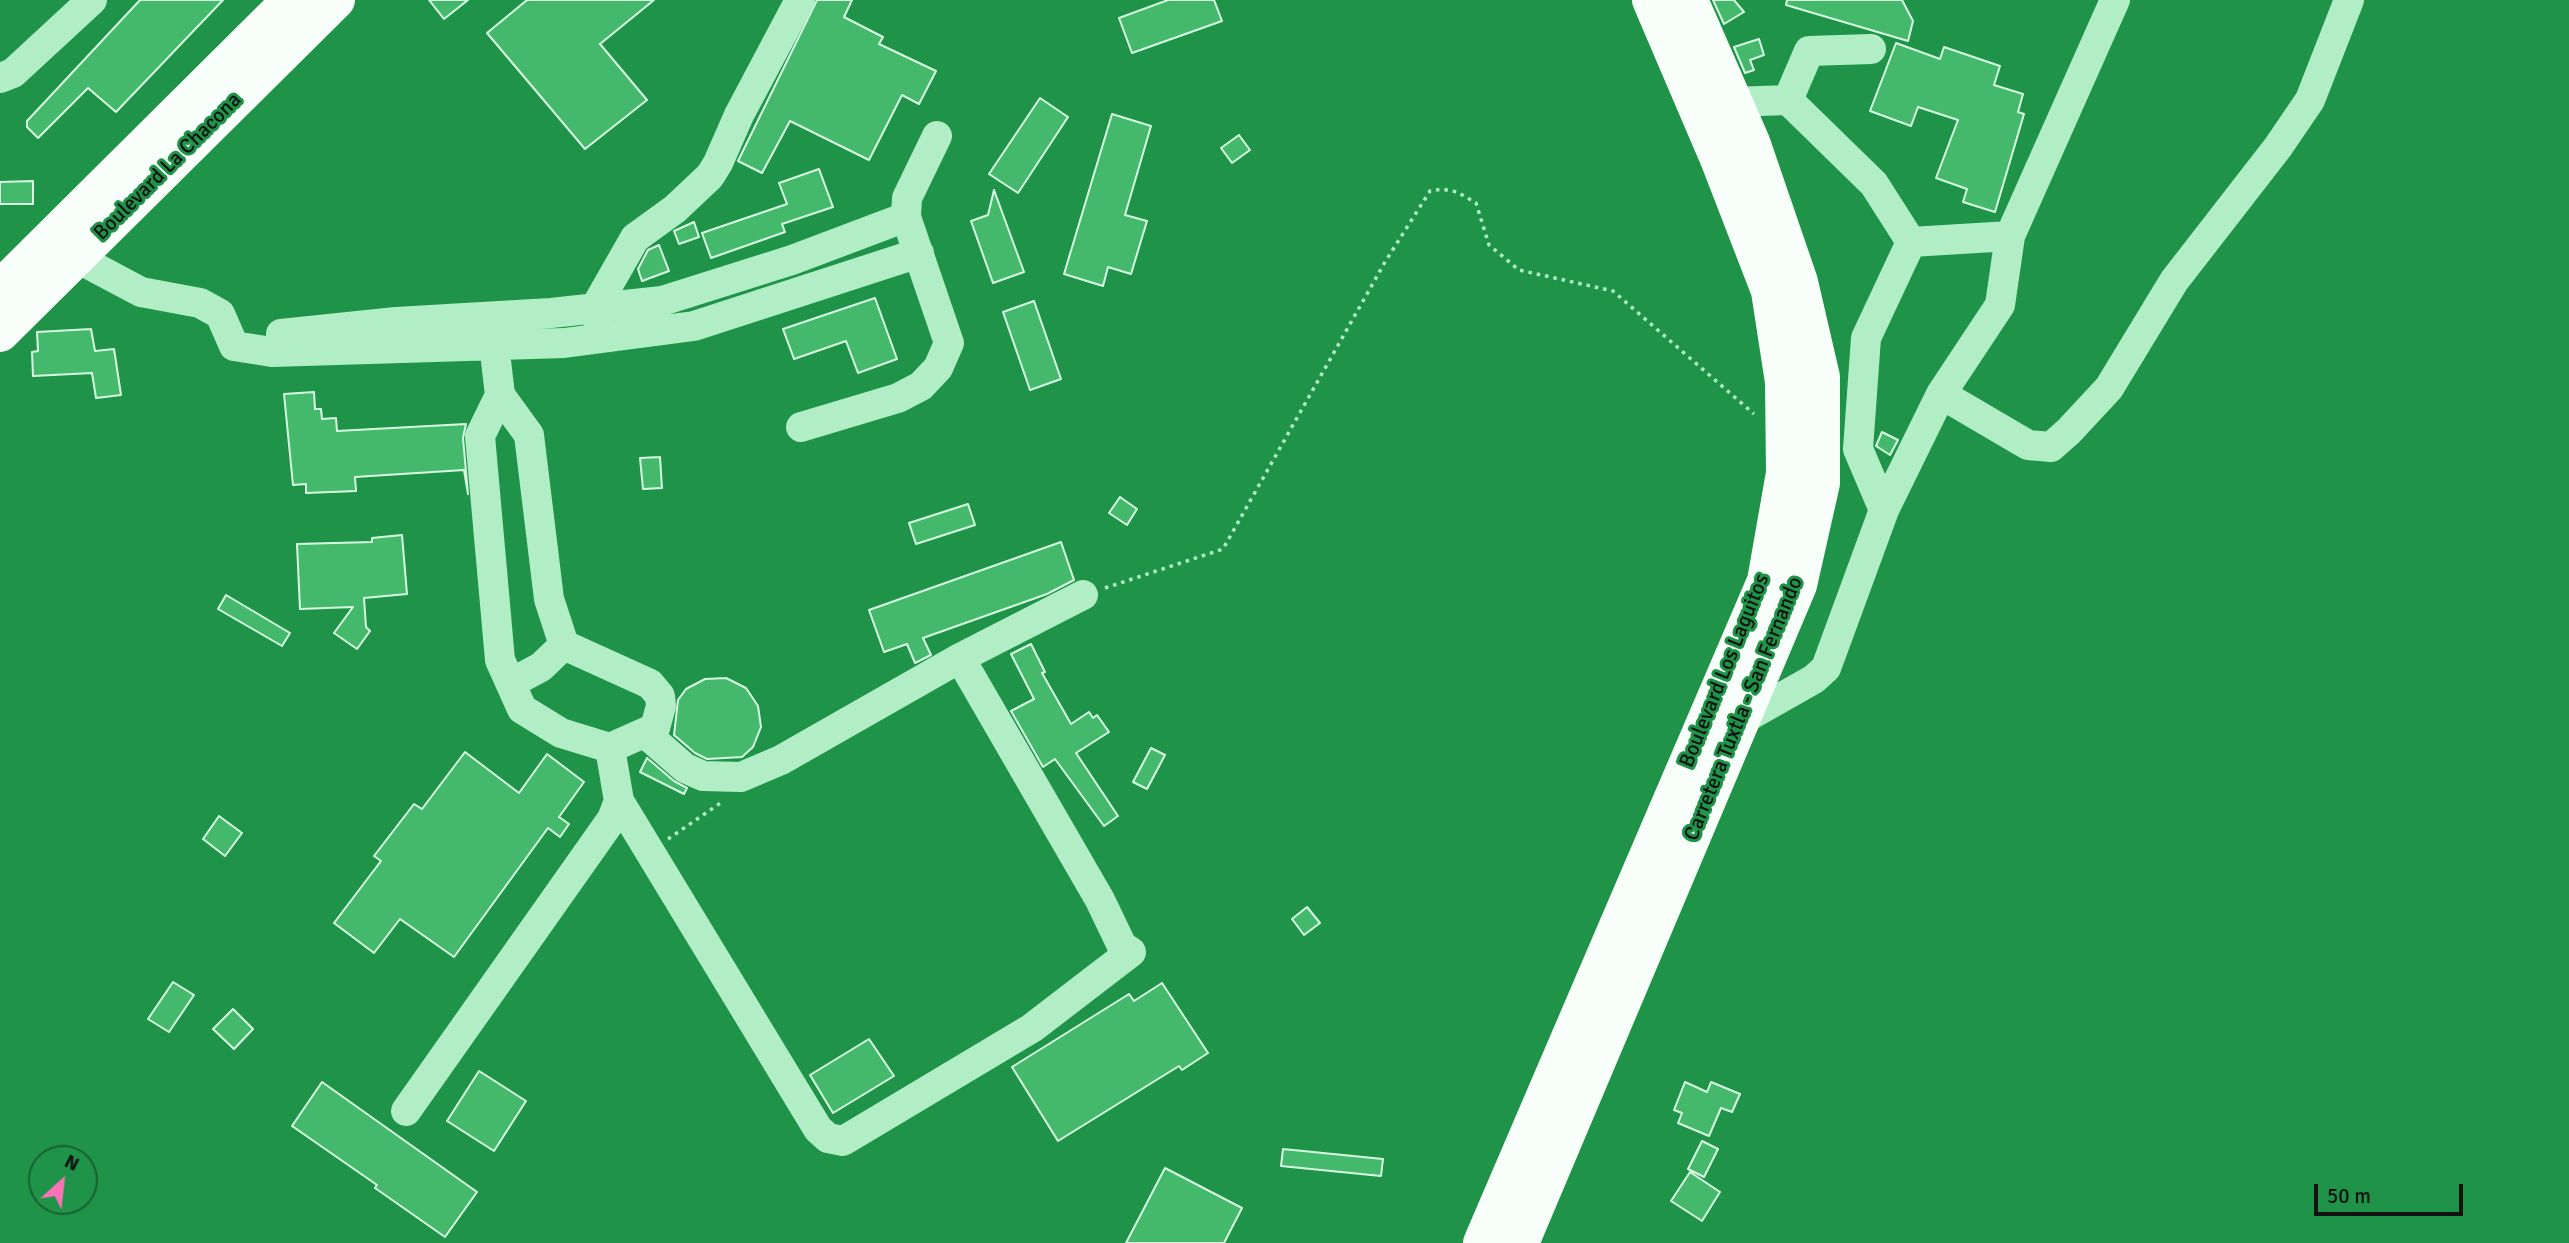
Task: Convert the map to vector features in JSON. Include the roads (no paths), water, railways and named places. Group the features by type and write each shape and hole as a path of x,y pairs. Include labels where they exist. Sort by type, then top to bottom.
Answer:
{"main road":[{"name":"Boulevard La Chacona","path":"0,289 291,0"},
{"name":"Boulevard La Chacona","path":"0,333 336,0"},
{"name":"Boulevard Los Laguitos","path":"1482,1243 1766,581 1786,473 1784,382 1770,291 1719,159 1651,0"},
{"name":"Carretera Tuxtla - San Fernando","path":"1520,1243 1798,585 1821,483 1821,377 1799,282 1751,142 1689,0"}],"street":[{"path":"0,78 13,73 92,0"},
{"path":"602,338 596,308 635,238 676,209 710,176 800,0"},
{"path":"1740,721 1814,679 1826,668 1884,510 1941,394 2000,305 2010,236 2115,0"},
{"path":"1941,394 2028,445 2051,447 2069,431 2109,388 2174,281 2278,147 2310,100 2350,0"},
{"path":"1788,100 1809,51 1871,49"},
{"path":"1732,102 1788,100 1874,184 1911,242"},
{"path":"801,427 898,398 921,386 938,368 949,343 906,216 907,198 937,136"},
{"path":"77,258 141,292 200,303 220,314 234,346 272,352 490,330 596,308 662,301 792,260 906,216"},
{"path":"1911,242 2010,236"},
{"path":"1884,510 1858,449 1866,338 1911,242"},
{"path":"490,330 564,343 694,326 919,254"},
{"path":"490,330 500,395 529,435 550,599 564,645 655,689 661,706 655,728 610,748 585,743 541,722 522,709 513,682 500,660 480,436 500,395"},
{"path":"646,734 685,768 704,776 741,777 781,760 960,658 1083,595"},
{"path":"513,682 541,667 564,645"},
{"path":"610,748 620,801 649,853 817,1129 828,1138 843,1142 1032,1028 1131,952 1122,946 1100,900 960,658"},
{"path":"406,1111 494,983 593,849 620,801"}]}
